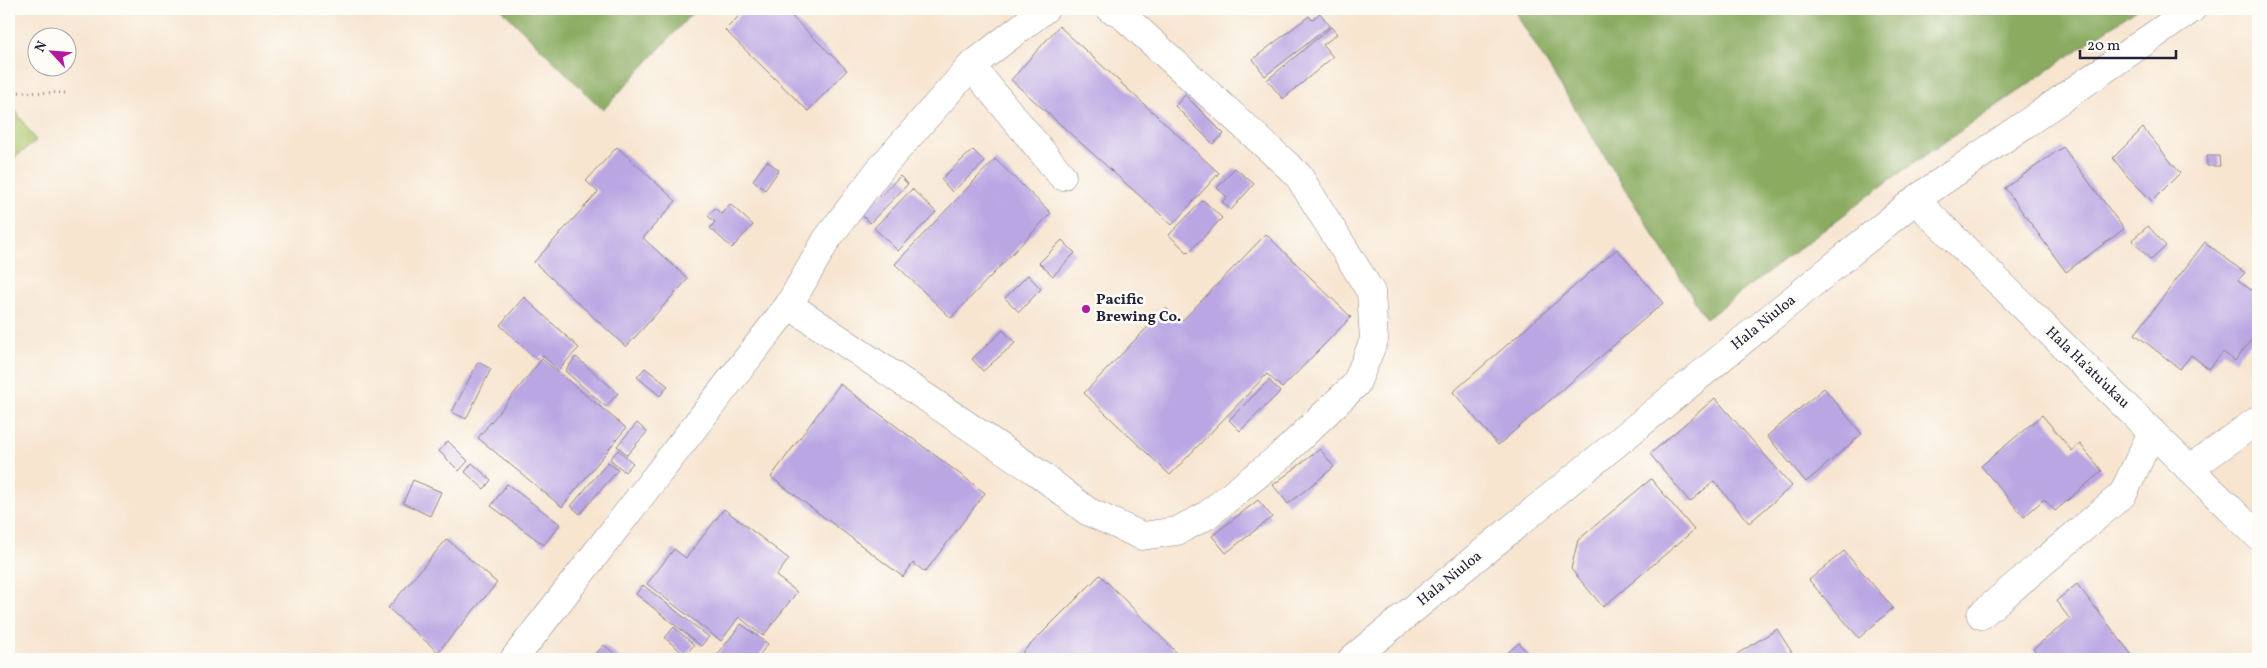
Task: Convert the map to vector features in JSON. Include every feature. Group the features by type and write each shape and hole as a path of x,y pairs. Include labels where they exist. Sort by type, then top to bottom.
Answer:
{"street":[{"path":"514,659 789,305 827,240 880,170 971,66 1045,9"},
{"path":"789,305 1041,475 1087,511 1142,536 1177,531 1206,516 1282,454 1356,384 1374,340 1370,292 1298,175 1119,12 1110,9"},
{"name":"Hala Niuloa","path":"1352,659 1915,200 2192,9"},
{"path":"971,66 1062,176"},
{"name":"Hala Ha'atu'ukau","path":"1915,200 2258,536"},
{"path":"2189,469 2258,420"},
{"path":"1981,615 2123,494 2152,432"}],"path":[{"path":"9,92 65,93"}],"green space":[{"path":"501,9 696,9 603,110"},
{"path":"1513,9 2137,9 1891,179 1706,319"},
{"path":"9,101 36,141 9,162"}],"building":[{"path":"746,9 784,9 847,70 808,111 725,30"},
{"path":"1320,13 1330,26 1265,76 1253,59 1309,16 1312,20"},
{"path":"1059,26 1219,173 1172,225 1011,80"},
{"path":"1331,27 1337,34 1323,45 1333,57 1283,99 1267,80"},
{"path":"1185,95 1224,134 1213,144 1175,106"},
{"path":"2143,128 2180,173 2152,201 2127,176 2113,158"},
{"path":"617,147 676,201 643,238 688,279 626,347 534,262 598,192 586,181"},
{"path":"2063,147 2124,229 2066,272 2005,188"},
{"path":"973,150 985,162 952,192 941,179"},
{"path":"2207,156 2219,156 2220,166 2207,166"},
{"path":"995,159 1051,213 951,318 895,264"},
{"path":"767,161 779,170 765,190 753,180"},
{"path":"1235,168 1254,184 1231,210 1222,202 1227,197 1217,188"},
{"path":"900,176 908,184 870,223 855,208 873,189 880,197"},
{"path":"912,189 936,212 898,251 874,228"},
{"path":"1203,200 1222,218 1188,253 1169,235"},
{"path":"730,204 753,225 732,248 710,228 715,222 708,216 715,208 721,214"},
{"path":"2148,226 2166,246 2151,260 2132,240"},
{"path":"1266,234 1351,317 1282,388 1267,374 1170,475 1084,393 1166,308 1181,322"},
{"path":"1062,240 1075,253 1053,276 1039,263"},
{"path":"2205,242 2245,273 2238,280 2255,293 2258,288 2258,331 2235,361 2223,352 2209,369 2191,355 2180,369 2135,334"},
{"path":"1617,249 1663,303 1498,445 1453,392"},
{"path":"1028,275 1041,289 1019,312 1005,298"},
{"path":"524,297 579,348 558,370 542,355 537,360 500,325"},
{"path":"1003,330 1015,343 983,371 972,359"},
{"path":"576,357 618,393 606,407 565,371"},
{"path":"542,359 626,428 562,507 478,438"},
{"path":"478,362 491,369 466,419 452,412"},
{"path":"645,368 668,386 660,396 637,377"},
{"path":"1269,380 1280,392 1240,431 1229,420"},
{"path":"840,384 985,493 925,572 913,563 903,577 771,477"},
{"path":"1824,388 1862,434 1806,482 1767,436"},
{"path":"1715,398 1792,486 1749,523 1714,481 1690,502 1650,454"},
{"path":"2042,415 2072,451 2080,444 2102,471 2055,511 2044,499 2024,517 1981,466"},
{"path":"637,423 647,432 627,455 617,446"},
{"path":"448,441 468,461 459,471 439,451"},
{"path":"1320,449 1334,467 1288,504 1273,485"},
{"path":"618,450 633,463 625,472 610,459"},
{"path":"608,462 618,470 580,514 571,506"},
{"path":"472,463 491,480 484,489 465,472"},
{"path":"1651,479 1694,530 1603,607 1571,569 1578,540"},
{"path":"413,480 441,492 430,516 403,503"},
{"path":"507,484 560,524 544,545 491,506"},
{"path":"1258,500 1272,517 1226,553 1212,536"},
{"path":"724,509 789,559 776,576 797,592 763,636 739,617 721,641 647,584 674,549 686,558"},
{"path":"447,539 497,583 438,652 388,608"},
{"path":"1844,551 1893,608 1859,638 1809,580"},
{"path":"1100,575 1183,659 1028,659 1022,653"},
{"path":"2077,584 2135,659 2041,659 2033,649 2070,619 2056,601"},
{"path":"643,585 709,637 701,646 636,594"},
{"path":"741,624 768,644 756,659 714,659"},
{"path":"674,627 694,645 685,655 665,638"},
{"path":"1777,629 1796,659 1736,659 1734,656"},
{"path":"1519,643 1532,659 1500,659"},
{"path":"604,645 621,659 591,659"}],"place":[{"name":"Pacific Brewing Co.","path":"1086,309"}]}
